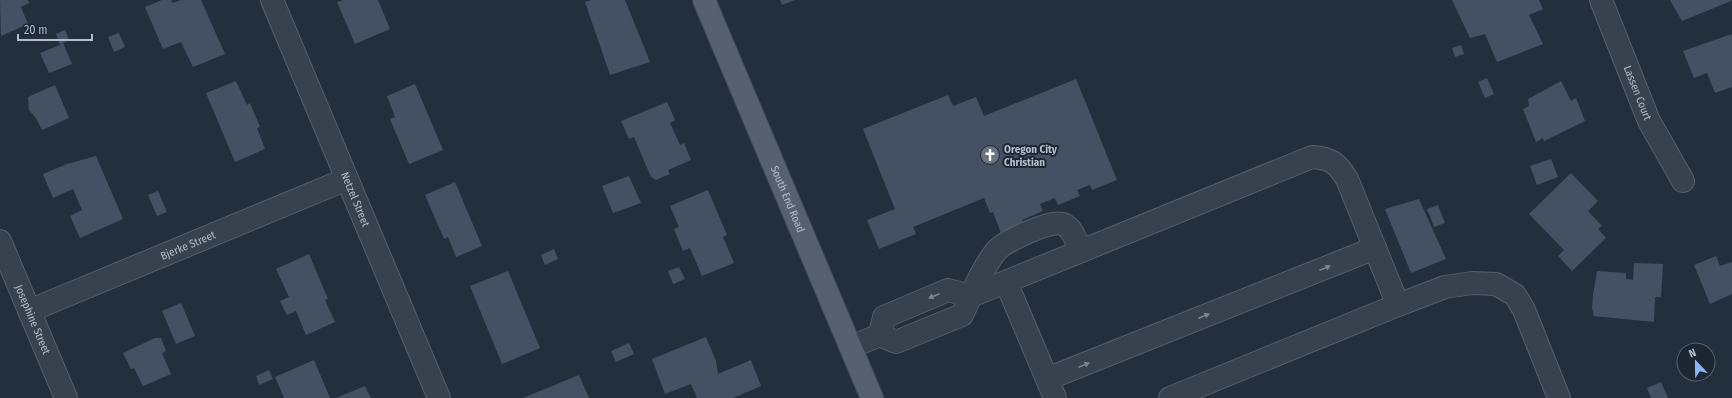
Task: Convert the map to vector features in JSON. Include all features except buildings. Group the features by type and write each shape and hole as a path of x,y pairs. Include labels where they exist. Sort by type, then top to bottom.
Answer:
{"main road":[{"name":"South End Road","path":"704,0 872,398"}],"street":[{"name":"Netzel Street","path":"272,0 439,398"},
{"name":"Lassen Court","path":"1601,0 1649,121 1683,181"},
{"path":"851,347 880,335 884,317 948,290 971,296 1312,157 1326,158 1339,166 1347,179 1398,305"},
{"name":"Bjerke Street","path":"29,311 347,179"},
{"path":"971,296 997,251 1006,242 1055,222 1064,224 1072,231 1081,251"},
{"name":"Josephine Street","path":"0,241 66,398"},
{"path":"1006,282 1051,389 1374,248"},
{"path":"1170,398 1445,286 1472,283 1496,284 1515,295 1524,310 1559,398"}],"place":[{"name":"Oregon City Christian","path":"990,155"}]}
